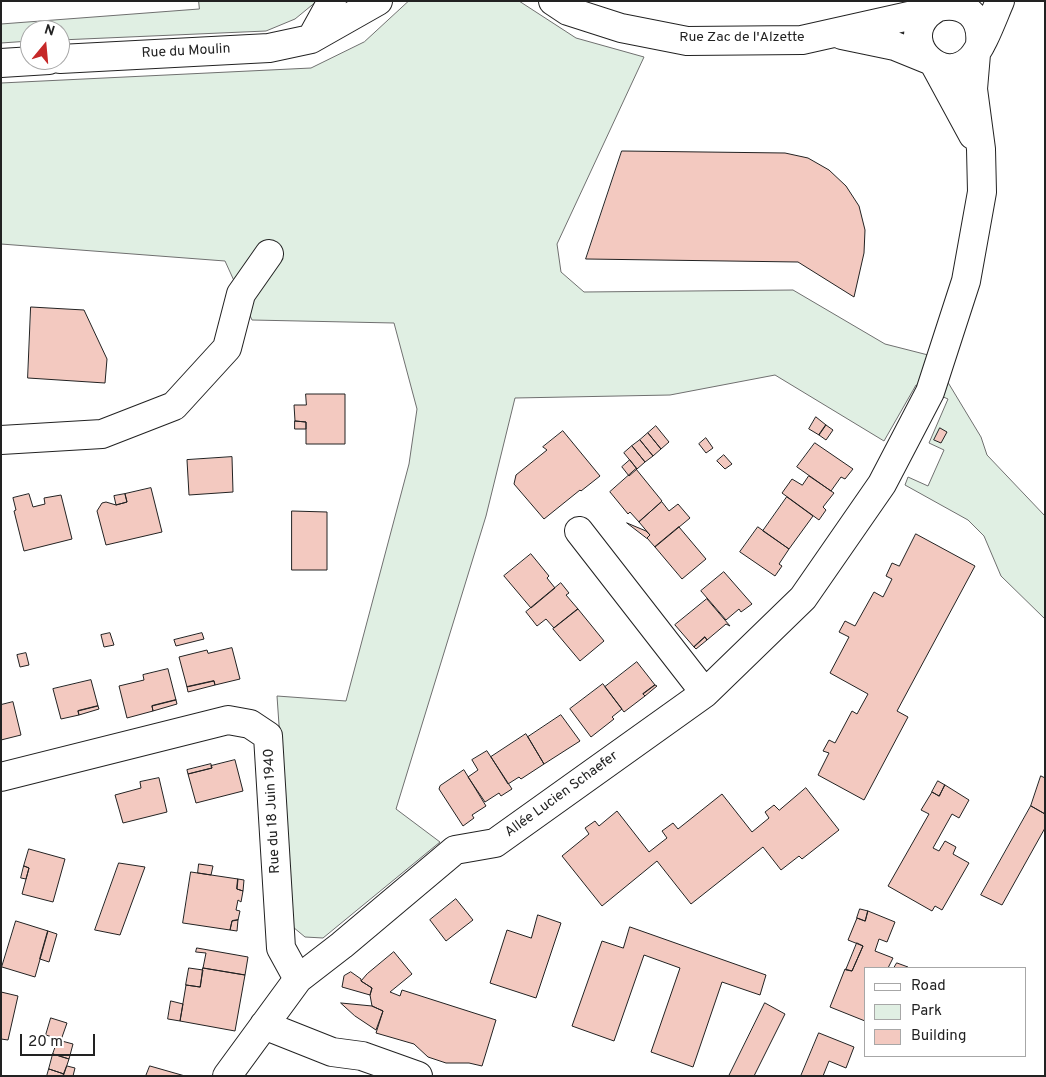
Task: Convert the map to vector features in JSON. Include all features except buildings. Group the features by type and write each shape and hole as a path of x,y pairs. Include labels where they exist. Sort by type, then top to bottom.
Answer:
{"street":[{"path":"311,39 332,1"},
{"name":"Rue du Moulin","path":"70,58 269,48 311,39 378,1"},
{"name":"Rue Zac de l'Alzette","path":"553,1 568,11 621,28 687,41 802,40 939,6"},
{"path":"589,1 621,28"},
{"path":"931,62 953,68 969,61 978,49 1000,1"},
{"path":"978,49 981,34 973,16 966,10 956,6 939,6 924,17 918,34 921,52 931,62 981,149"},
{"name":"Rue Zac de l'Alzette","path":"833,33 896,46 931,62"},
{"name":"Allée Lucien Schaefer","path":"227,1076 298,979 342,945 455,850 495,843 705,693 803,598 882,484 930,392 966,281 982,192 981,149 973,89 978,49"},
{"path":"1,63 20,62"},
{"path":"1,440 102,434 174,406 227,348 241,294 269,254"},
{"path":"579,531 705,693"},
{"name":"Rue du 18 Juin 1940","path":"1,777 228,720 250,724 268,736 281,948 298,979"},
{"path":"264,1025 332,1052 362,1056 418,1076"}],"green space":[{"path":"199,1 317,1 295,19 266,31 70,40 70,20 54,20 199,9"},
{"path":"409,1 519,1 576,38 644,57 557,244 561,272 584,292 793,290 885,344 932,356 981,437 987,455 1045,516 1045,619 1001,576 984,536 968,520 905,485 908,477 928,486 944,450 929,443 948,399 916,385 884,441 775,375 670,395 515,398 486,516 396,809 440,842 323,938 305,937 293,927 277,696 346,701 409,464 417,409 394,323 252,320 225,261 1,244 1,83 311,68 364,42"},
{"path":"20,23 20,42 1,43 1,24"}]}
